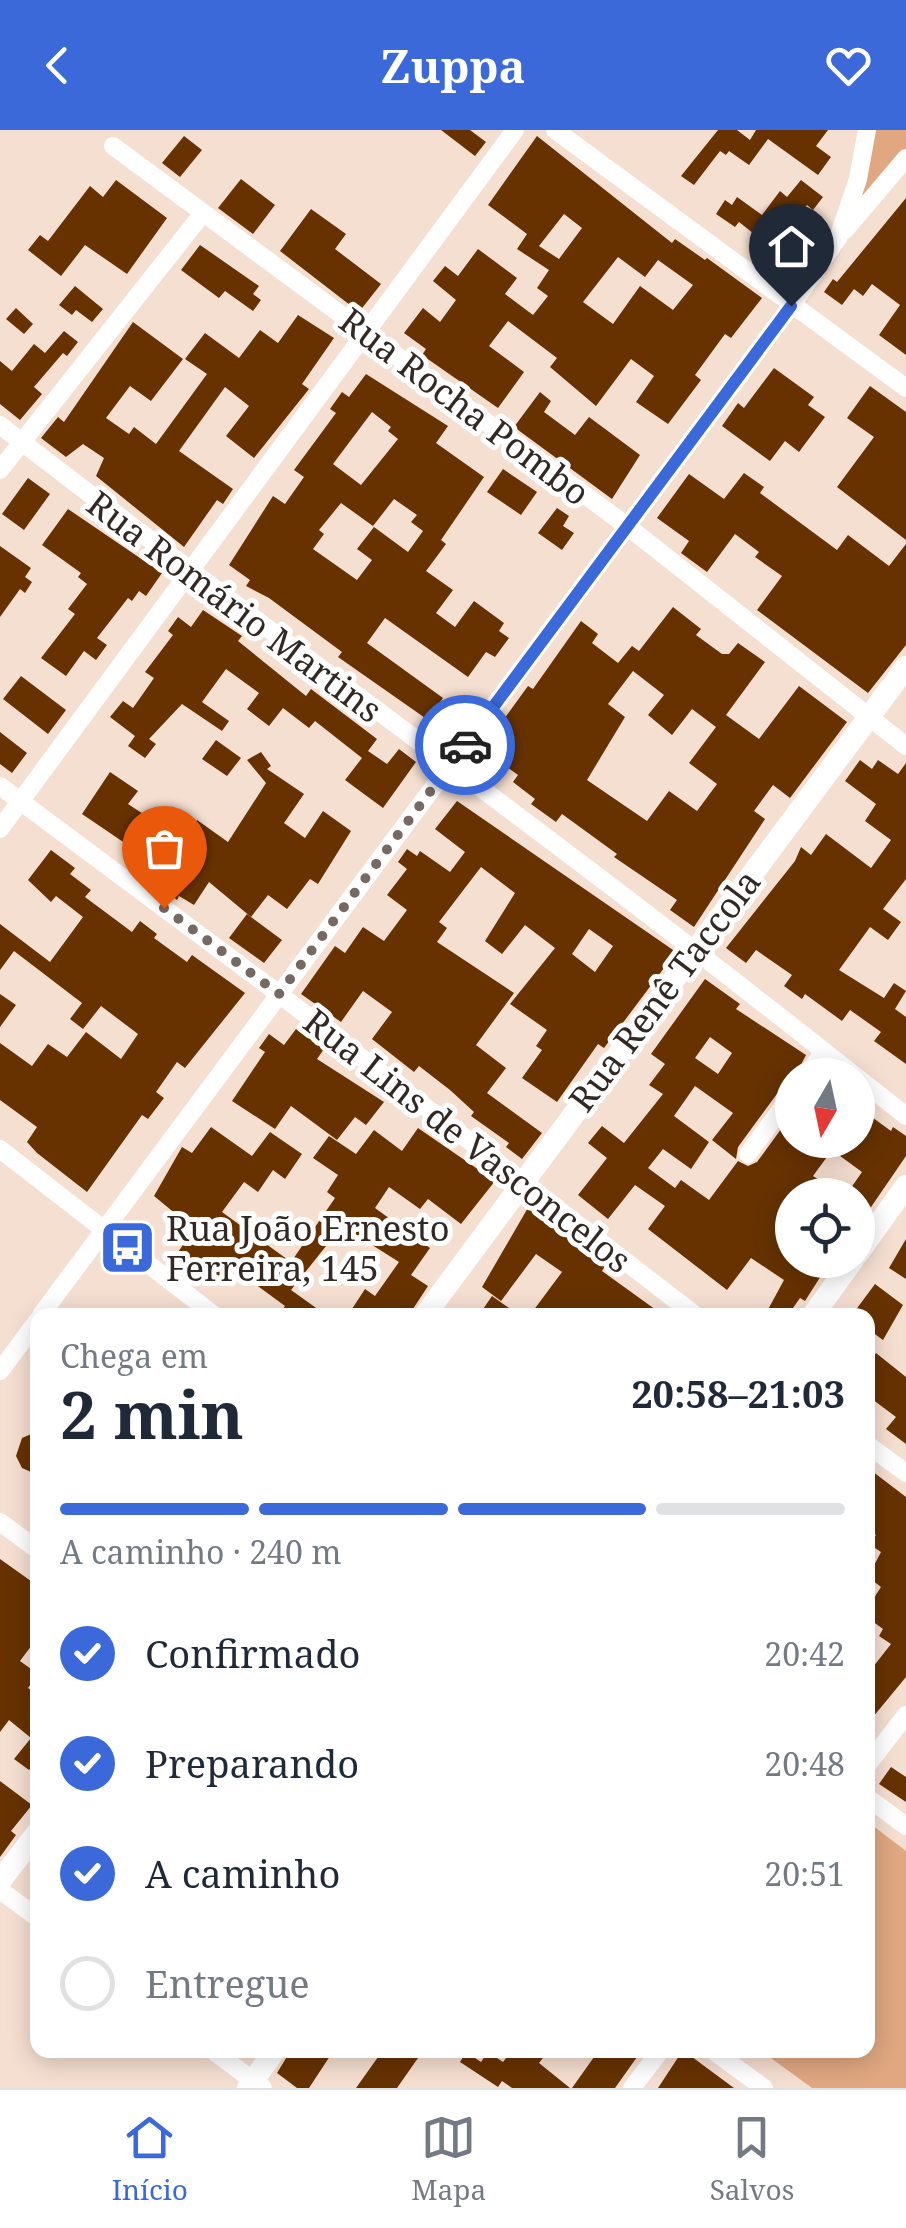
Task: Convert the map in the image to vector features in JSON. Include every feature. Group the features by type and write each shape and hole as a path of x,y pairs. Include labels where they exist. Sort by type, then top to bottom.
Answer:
{"main road":[{"name":"Rua Renê Taccola","path":"429,1308 906,667"},
{"path":"875,1229 906,1186"},
{"path":"818,1308 840,1278"},
{"path":"0,1881 30,1842"},
{"path":"254,2086 270,2058"}],"street":[{"path":"0,830 192,575 515,130"},
{"path":"555,130 906,388"},
{"path":"838,238 858,179 867,130"},
{"name":"Rua Rocha Pombo","path":"114,146 627,526 906,746"},
{"path":"46,1308 838,238 906,158"},
{"path":"0,470 203,213"},
{"name":"Rua Romário Martins","path":"0,425 192,575 694,948 833,1058"},
{"name":"Rua Lins de Vasconcelos","path":"0,786 279,994 685,1308"},
{"path":"819,1058 824,1051"},
{"name":"Rua Romário Martins","path":"875,1091 906,1116"},
{"path":"748,1154 775,1117"},
{"path":"0,1149 205,1308"},
{"path":"0,1371 30,1330"},
{"path":"875,1450 906,1473"},
{"path":"0,1522 30,1544"},
{"path":"875,1755 906,1715"},
{"path":"875,1803 906,1826"},
{"path":"0,1890 30,1912"},
{"path":"221,2058 254,2086"},
{"path":"632,2088 655,2058"},
{"path":"723,2058 764,2088"}],"shaded area":[{"path":"873,130 906,130 906,150 867,197 859,193"},
{"path":"875,1827 906,1851 906,2088 812,2088 771,2058 875,2058"}],"building":[{"path":"441,130 470,130 486,142 475,156"},
{"path":"718,130 737,130 750,140 756,130 828,130 816,146 831,157 818,175 768,139 749,165 729,151 726,155 720,151 694,185 681,176"},
{"path":"184,136 202,150 180,177 162,163"},
{"path":"537,136 672,243 675,239 707,258 762,298 731,338 725,334 695,375 701,380 668,424 636,402 654,376 631,359 596,406 550,367 557,358 508,321 489,346 524,372 498,408 422,355 426,349 404,333 423,308 440,322 456,300 433,281 445,266 458,276 478,249 517,278 505,294 533,315 548,296 537,288 549,270 517,249 527,234 488,205","holes":["564,214 582,228 559,259 539,246","618,257 645,277 658,260 693,285 673,310 640,286 613,324 583,302"]},
{"path":"241,179 275,205 253,234 218,208"},
{"path":"116,180 167,218 127,274 85,245 61,276 28,250 40,235 48,241 90,186 103,197"},
{"path":"801,180 823,197 813,210 807,205 786,232 801,243 781,269 765,256 772,248 739,222 735,227 716,214 725,200 732,205 737,197 762,215 780,191 787,197"},
{"path":"906,198 906,355 879,335 900,305 872,284 863,296 854,289 842,305 824,292 833,279 837,282"},
{"path":"311,209 346,234 335,249 381,284 359,312 280,251"},
{"path":"200,245 259,286 253,294 261,300 253,311 225,291 219,298 181,270"},
{"path":"75,286 103,309 92,322 76,310 72,315 59,305"},
{"path":"16,308 33,324 24,334 6,319"},
{"path":"298,315 334,338 302,384 309,389 254,458 226,436 249,406 225,387 179,451 233,489 223,504 217,500 184,547 96,476 104,458 83,444 66,457 41,438 58,417 64,422 133,322 183,359 151,401 130,386 106,418 129,434 134,427 156,444 207,374 185,359 205,333 239,358 260,330 278,343"},
{"path":"64,331 78,342 67,356 63,353 34,387 42,394 20,420 0,404 0,361 12,371 34,344 45,353"},
{"path":"774,368 814,397 808,405 825,417 799,452 785,441 770,461 722,426 738,403 744,408"},
{"path":"366,374 448,426 436,443 484,477 441,540 446,544 426,571 453,590 436,613 455,627 474,601 504,623 499,631 509,638 495,657 486,652 468,677 385,618 367,643 443,698 428,720 338,657 342,652 269,598 246,586 250,580 229,565 273,496 285,504 304,477 294,470 336,413 330,409 342,392 349,397","holes":["372,412 391,427 388,431 398,439 361,485 333,464","394,499 417,515 411,522 423,531 408,552 374,527 357,549 372,560 357,580 313,549 324,534 319,530 341,503 373,526"]},
{"path":"870,386 906,412 906,540 837,487 874,437 847,418"},
{"path":"540,392 551,401 544,412 575,435 589,417 640,455 612,499 514,427"},
{"path":"503,469 537,492 521,515 487,492"},
{"path":"744,473 764,487 760,493 837,550 848,535 889,566 906,544 906,645 868,693 757,610 782,576 755,557 759,552 735,534 707,572 681,553 689,541 657,518 689,474 724,499"},
{"path":"28,478 50,494 24,530 2,514"},
{"path":"557,508 569,516 563,526 574,533 562,550 538,533"},
{"path":"68,509 162,573 146,596 139,591 132,601 128,598 97,638 107,645 96,660 84,651 66,676 41,658 75,614 68,609 87,584 78,577 81,573 42,545"},
{"path":"0,546 31,568 25,577 32,582 25,593 20,589 0,617"},
{"path":"673,607 701,629 696,635 722,654 729,654 738,643 765,662 726,715 759,739 799,686 847,722 790,798 773,785 754,811 765,819 694,927 670,910 677,900 614,857 617,854 562,814 556,822 531,804 535,799 513,782 518,775 482,749 528,686 533,689 581,621 598,634 592,643 618,663 632,646 639,651","holes":["633,671 664,695 648,715 672,735 692,709 716,727 689,763 717,784 697,811 669,791 647,821 587,780 625,717 608,704"]},
{"path":"203,610 242,636 238,641 306,696 311,689 377,739 368,751 387,764 399,749 416,762 383,808 345,780 362,758 315,721 309,728 283,708 269,726 247,709 259,693 226,669 202,702 229,721 222,731 182,704 149,739 156,744 145,758 128,746 135,736 110,717 123,701 133,708 154,678 145,672 173,635 168,631 178,617 191,627"},
{"path":"21,676 66,710 48,734 3,699"},
{"path":"0,732 27,753 12,773 0,764"},
{"path":"216,740 241,758 227,776 202,759"},
{"path":"261,752 271,766 267,769 304,794 284,823 305,838 323,811 351,831 318,884 310,879 287,909 268,895 251,917 209,882 194,905 179,896 177,900 167,892 172,886 159,877 172,857 144,837 135,850 82,814 110,772 138,791 128,804 163,827 184,839 197,820 228,842 266,783 247,760"},
{"path":"860,760 872,769 878,760 898,774 906,763 906,879 883,909 901,922 888,940 870,927 839,970 884,998 894,983 906,991 895,1009 906,1017 906,1064 874,1041 881,1032 850,1010 842,1021 805,994 802,999 784,986 792,975 756,950 746,963 726,948 795,861 801,847 811,855 826,834 871,868 891,840 865,821 876,804 845,781"},
{"path":"457,801 676,952 604,1048 598,1044 557,1102 522,1078 542,1050 536,1046 547,1030 510,1004 555,948 525,925 502,954 485,941 515,893 481,867 439,922 447,928 437,942 514,993 476,1045 506,1068 487,1093 542,1133 522,1159 506,1147 509,1143 471,1116 474,1112 450,1090 419,1066 414,1072 372,1039 392,1012 363,991 341,1022 301,994 335,946 345,953 363,927 384,941 407,910 387,895 407,869 398,862 407,849 417,856 420,851 450,872 465,852 435,829","holes":["589,929 613,946 595,972 572,954"]},
{"path":"51,850 75,868 70,874 91,890 85,897 132,932 140,921 157,934 154,938 187,962 192,955 245,993 185,1068 177,1062 156,1092 164,1098 148,1119 142,1115 87,1192 37,1153 27,1142 37,1127 0,1100 0,1043 32,1066 48,1044 67,1057 86,1032 121,1059 138,1034 101,1006 83,1029 70,1019 82,1003 14,951 0,970 0,924 50,962 83,917 56,896 51,902 28,880"},
{"path":"247,914 282,940 264,963 229,938"},
{"path":"705,979 740,1004 736,1009 806,1055 775,1058 775,1097 738,1147 736,1159 712,1140 733,1113 695,1086 674,1116 709,1142 691,1169 663,1149 648,1168 675,1188 681,1180 709,1200 738,1161 748,1166 757,1162 775,1137 775,1158 826,1158 813,1176 816,1178 775,1178 775,1274 751,1258 727,1290 648,1229 665,1206 635,1185 608,1219 578,1195 607,1158 588,1143 602,1126 624,1143 663,1094 649,1085 665,1064 651,1054","holes":["710,1037 732,1053 718,1074 695,1058"]},
{"path":"0,994 16,1005 0,1027"},
{"path":"296,1029 324,1049 317,1059 384,1102 366,1125 355,1117 337,1140 291,1106 275,1129 232,1101 265,1052 259,1048 269,1034 284,1045"},
{"path":"875,1119 906,1136 906,1156 875,1201 875,1178 858,1178 862,1172 843,1158 875,1158"},
{"path":"211,1127 252,1156 270,1132 302,1154 285,1179 273,1170 258,1192 244,1182 222,1212 291,1262 335,1198 327,1192 338,1175 313,1158 329,1136 356,1154 374,1130 402,1151 418,1128 495,1181 461,1224 428,1199 420,1209 389,1187 375,1208 430,1248 411,1275 428,1286 414,1308 353,1308 365,1289 375,1296 399,1262 342,1226 291,1290 316,1308 284,1308 228,1264 216,1282 176,1255 194,1229 154,1196 182,1147 192,1153"},
{"path":"529,1206 607,1263 602,1271 653,1308 535,1308 562,1272 536,1254 501,1301 482,1287"},
{"path":"906,1239 906,1279 889,1268"},
{"path":"781,1278 820,1278 805,1301 800,1298 793,1308 769,1308 784,1280"},
{"path":"875,1284 903,1305 883,1340 875,1334 875,1308 857,1308"},
{"path":"492,1296 509,1308 484,1308"},
{"path":"875,1354 906,1377 906,1444 886,1429 896,1417 875,1401"},
{"path":"30,1434 30,1472 22,1468 16,1456 22,1438"},
{"path":"875,1473 906,1497 906,1677 875,1715 875,1664 891,1644 879,1636 883,1629 875,1623 875,1596 881,1587 875,1582 875,1564 881,1552 875,1548"},
{"path":"0,1559 30,1580 30,1648 20,1661 30,1668 30,1737 9,1720 0,1732"},
{"path":"30,1739 30,1769 14,1759"},
{"path":"891,1767 906,1777 906,1802 879,1784"},
{"path":"0,1781 30,1807 11,1831 16,1835 0,1857"},
{"path":"286,2058 329,2058 309,2088 297,2088 277,2073"},
{"path":"377,2058 418,2058 397,2088 356,2088"},
{"path":"462,2058 481,2062 484,2058 497,2058 503,2062 506,2058 543,2058 539,2063 570,2088 512,2088 502,2081 498,2087 460,2062"},
{"path":"593,2058 636,2058 615,2088 572,2088"},
{"path":"678,2058 693,2058 734,2088 658,2088"}],"way so far":[{"path":"164,908 279,994 465,745"}],"place":[{"name":"Rua João Ernesto Ferreira, 145","path":"127,1247"}],"route":[{"path":"465,745 791,306"}]}
